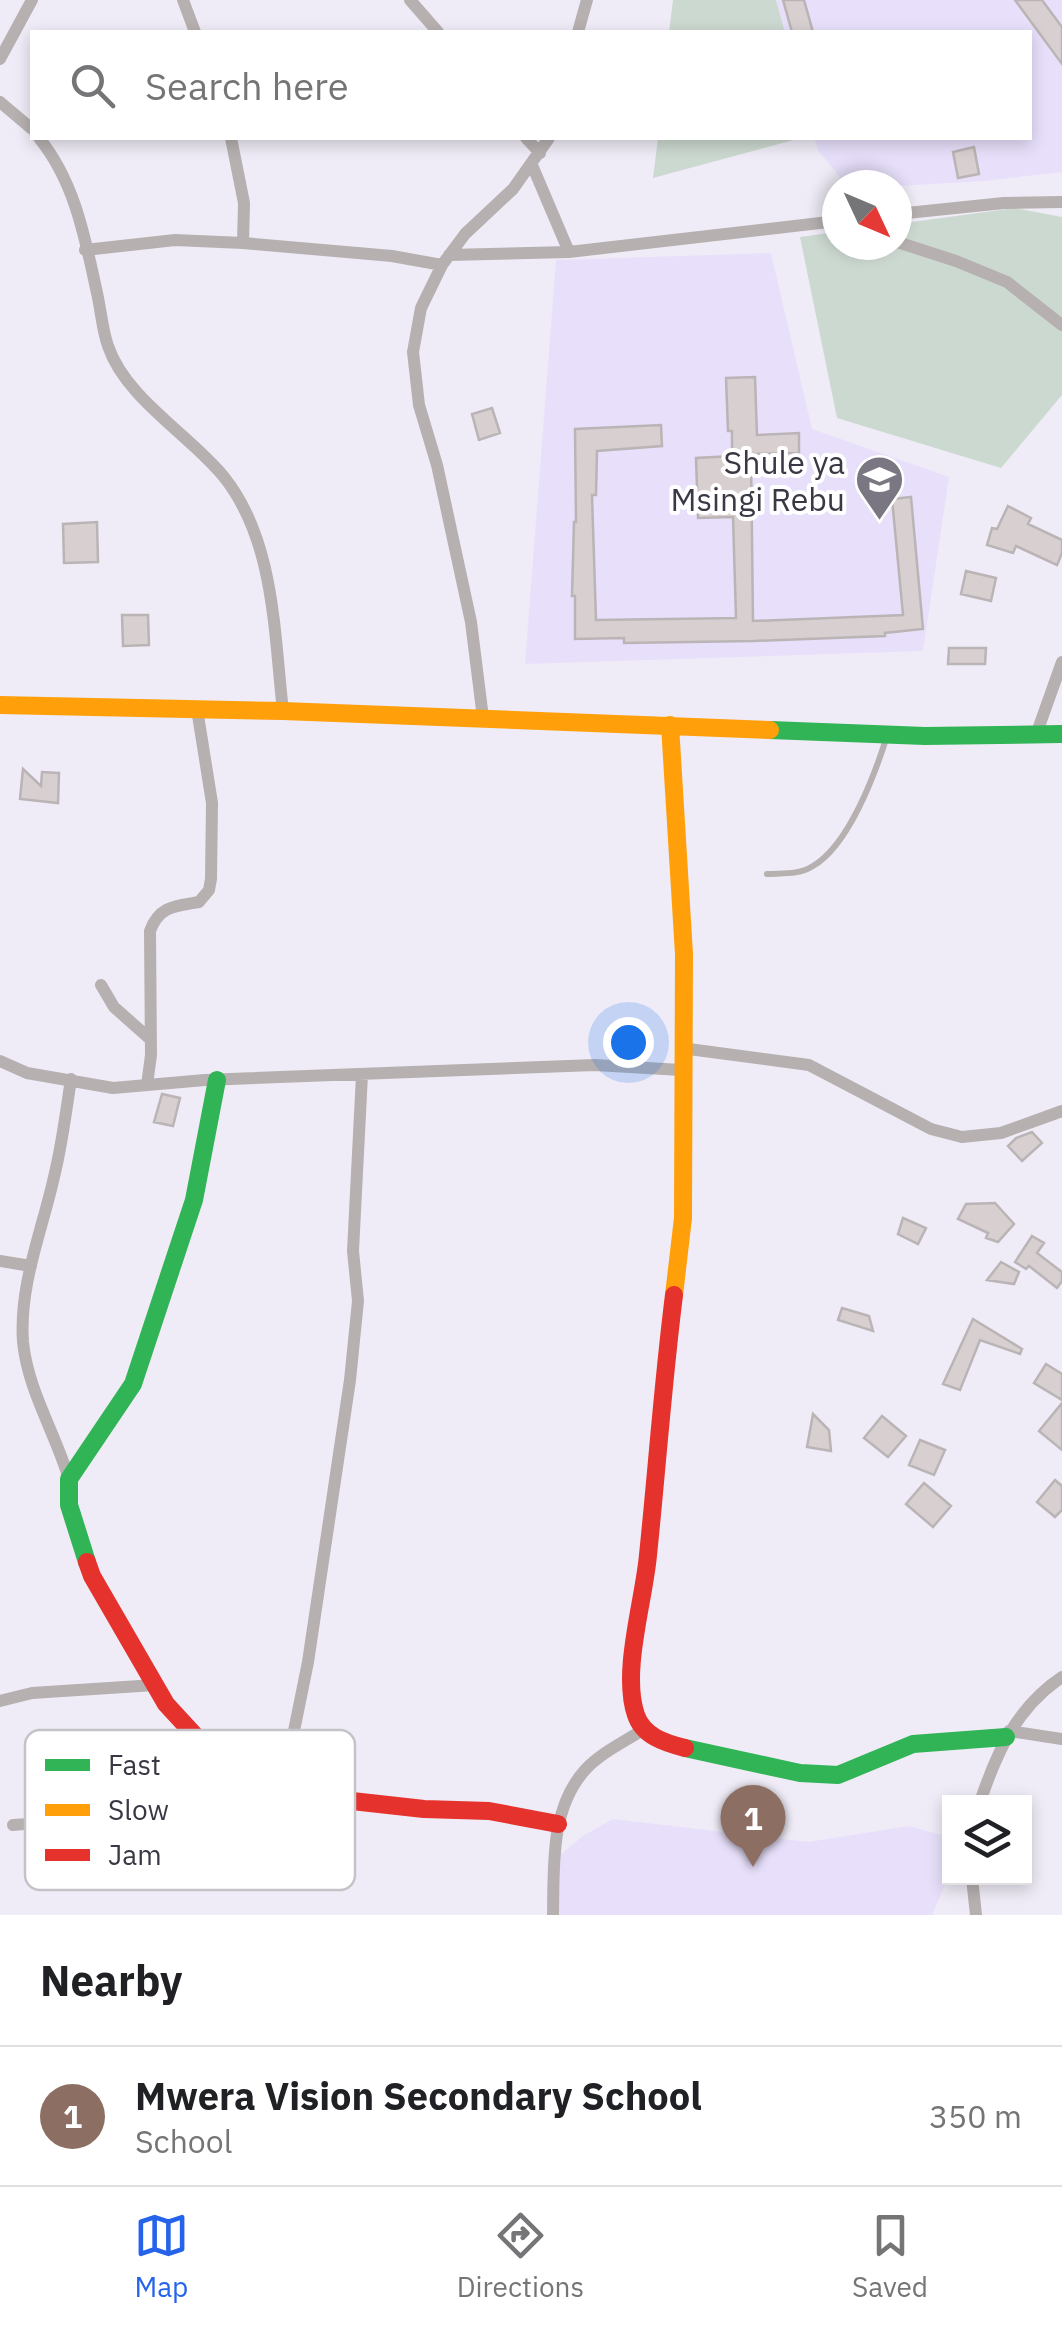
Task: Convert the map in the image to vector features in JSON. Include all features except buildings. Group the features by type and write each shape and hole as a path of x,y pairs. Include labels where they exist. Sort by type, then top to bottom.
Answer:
{"street":[{"path":"0,59 32,0"},
{"path":"183,0 195,30"},
{"path":"410,0 436,30"},
{"path":"579,30 587,0"},
{"path":"0,102 30,127"},
{"path":"41,140 57,160 75,199 108,348 127,378 222,476 246,510 268,582 283,711"},
{"path":"231,140 244,203 243,243"},
{"path":"527,140 569,252"},
{"path":"483,718 470,622 438,465 419,405 412,352 421,308 446,260 536,159 548,140"},
{"path":"912,212 1004,203 1062,202"},
{"path":"86,250 175,240 446,260 569,252 822,223"},
{"path":"912,247 1007,282 1062,325"},
{"path":"1036,734 1062,662"},
{"path":"1,706 283,711 888,735 1062,734"},
{"path":"147,1086 150,931 154,920 170,907 199,902 209,890 211,878 212,803 197,709"},
{"path":"670,725 684,954 684,1218 661,1399 648,1558 631,1676 636,1716 648,1734 679,1747 800,1773 838,1775 913,1744 1008,1734 1062,1739"},
{"path":"101,985 114,1007 150,1040"},
{"path":"682,1048 808,1065 931,1129 962,1137 1001,1133 1062,1111"},
{"path":"0,1060 27,1073 114,1088 217,1080 594,1065 682,1070"},
{"path":"294,1730 350,1380 358,1301 353,1251 362,1075"},
{"path":"71,1080 55,1176 23,1311 32,1387 59,1444 69,1479 69,1505 92,1576 166,1704 190,1730"},
{"path":"69,1479 134,1384 194,1200 217,1080"},
{"path":"0,1261 31,1266"},
{"path":"983,1795 1008,1734 1022,1712 1062,1677"},
{"path":"0,1701 32,1694 155,1685"},
{"path":"553,1915 558,1824 569,1796 586,1769 644,1729"},
{"path":"355,1803 488,1812 558,1824"},
{"path":"12,1825 25,1824"},
{"path":"973,1885 976,1915"}],"lane":[{"path":"767,874 794,874 814,866 834,847 860,804 888,735"}],"shaded area":[{"path":"673,0 776,0 784,30 669,30"},
{"path":"776,0 1062,0 1062,172 912,185 912,170 834,170 815,140 1032,140 1032,30 784,30"},
{"path":"658,140 794,140 653,178"},
{"path":"1015,208 1062,217 1062,395 1001,468 837,418 800,237 822,234 822,260 912,260 912,222"},
{"path":"771,253 812,429 949,477 923,651 525,664 556,260"},
{"path":"613,1819 808,1842 909,1826 942,1835 942,1885 945,1885 932,1915 555,1915 556,1858"}],"traffic: fast":[{"path":"770,730 925,736 1062,734"},
{"path":"87,1562 69,1505 69,1479 133,1384 194,1200 217,1080"},
{"path":"685,1748 800,1773 838,1775 913,1744 1006,1737"}],"traffic: slow":[{"path":"0,705 283,711 770,730"},
{"path":"670,725 684,954 683,1218 674,1295"}],"traffic: jam":[{"path":"674,1295 648,1555 631,1678 639,1722 663,1741 685,1748"},
{"path":"87,1562 166,1704 190,1730"},
{"path":"355,1801 489,1811 558,1824"}],"place":[{"name":"Shule ya Msingi Rebu","path":"880,522"},
{"name":"Mwera Vision Secondary School","path":"753,1867"}]}
